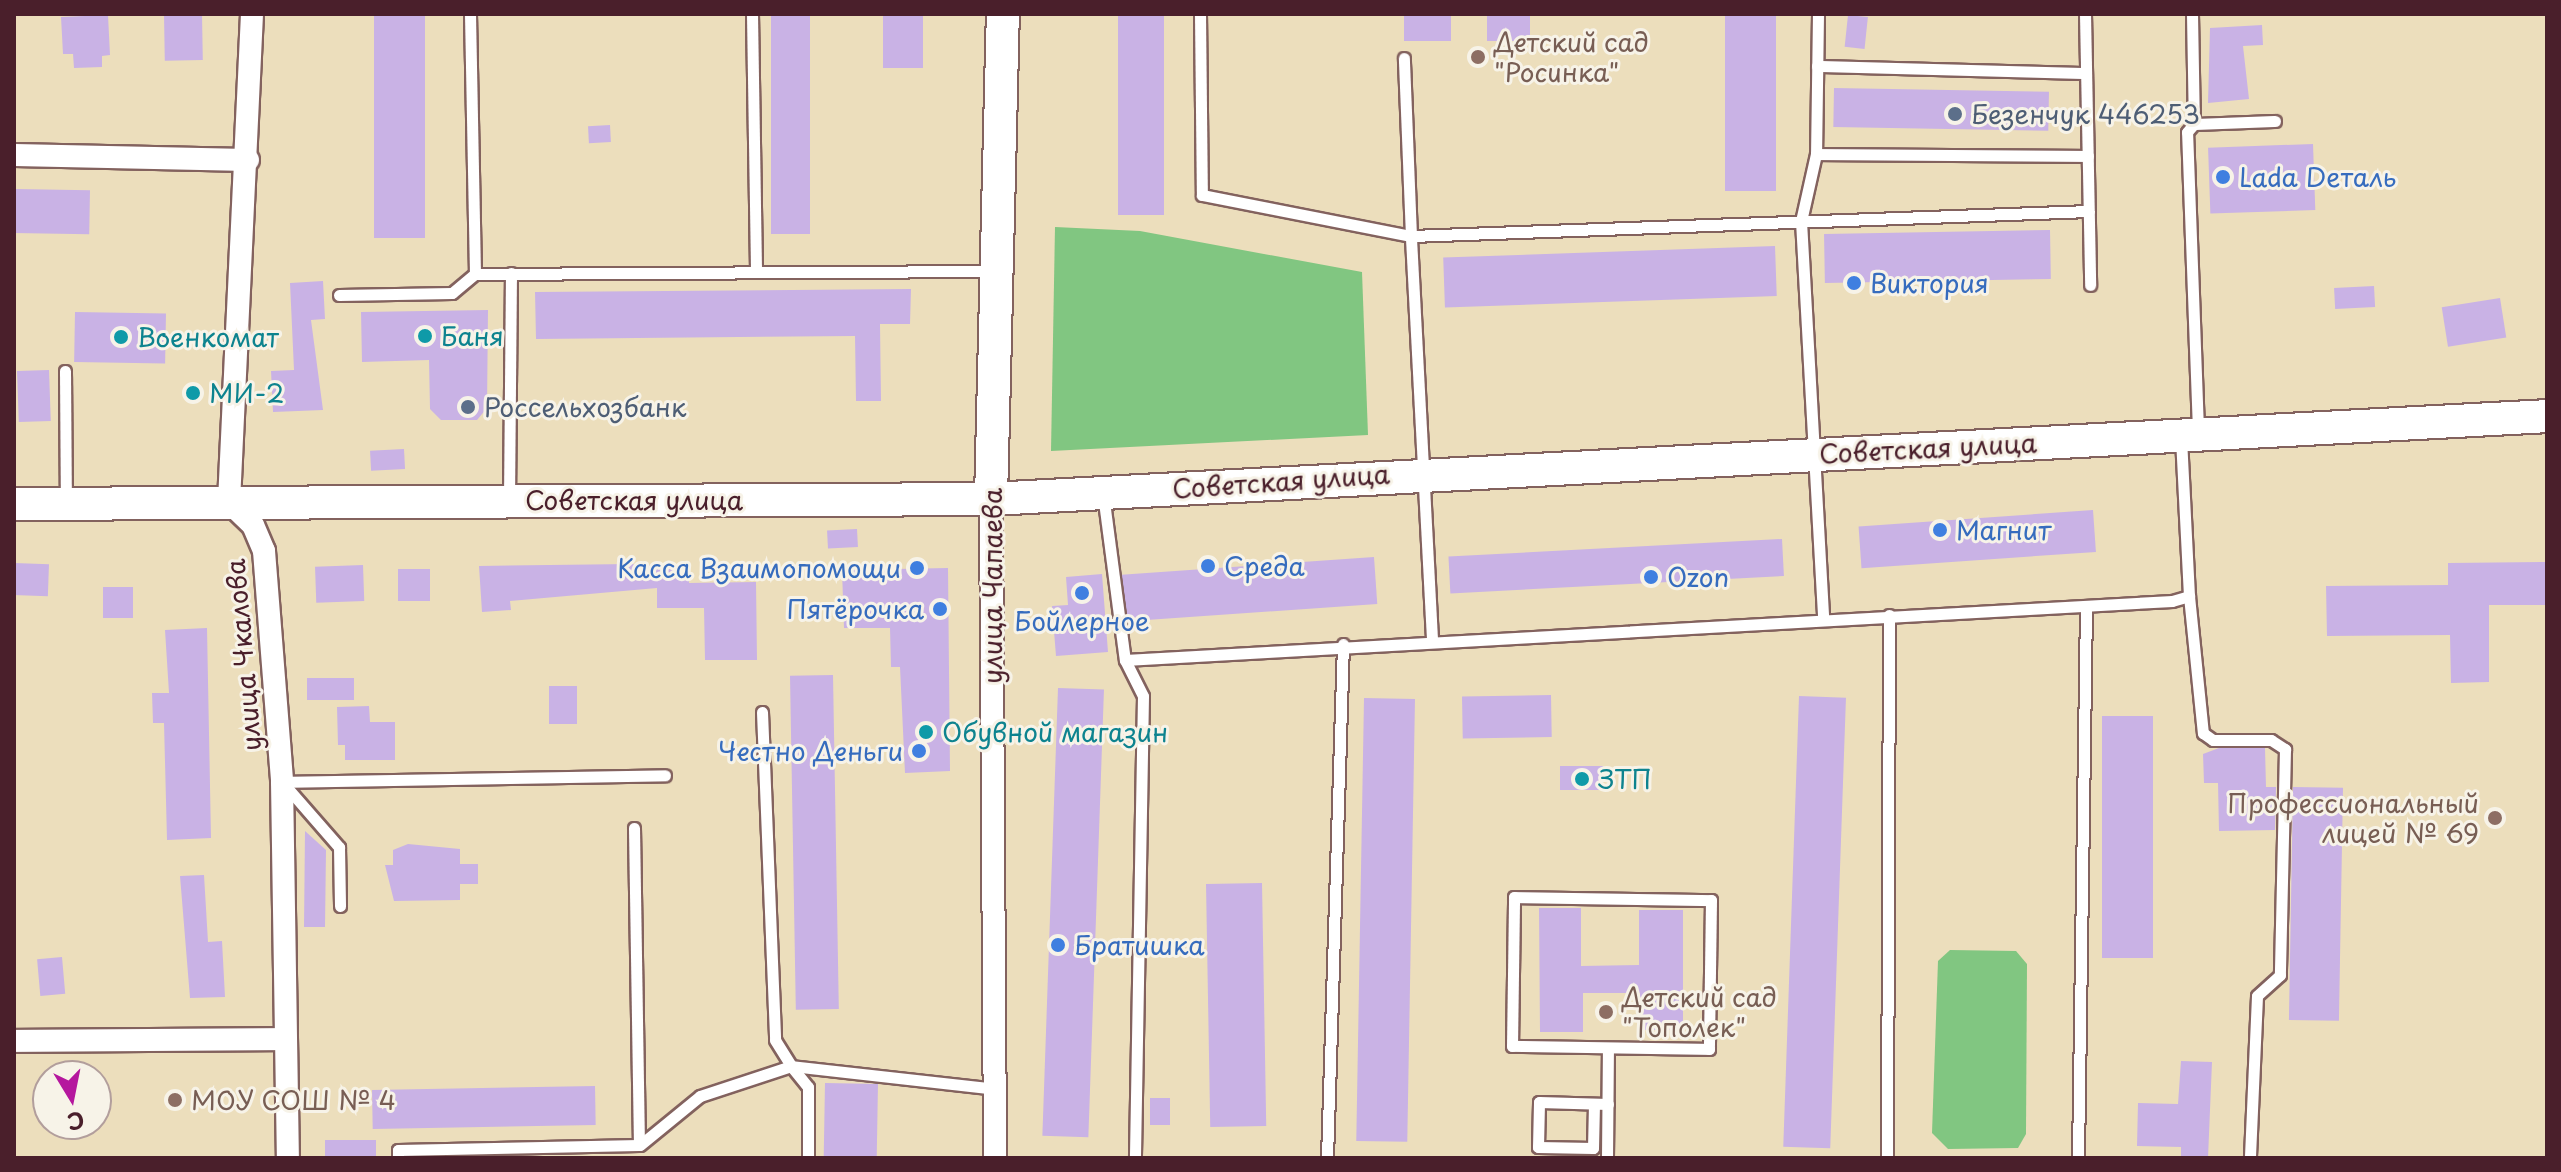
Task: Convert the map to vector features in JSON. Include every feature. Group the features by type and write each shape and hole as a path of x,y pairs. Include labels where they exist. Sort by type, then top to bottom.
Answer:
{"street":[{"path":"229,502 248,160 252,14"},
{"name":"улица Чапаева","path":"995,1158 991,499 1003,14"},
{"path":"14,155 248,160"},
{"name":"Советская улица","path":"14,504 991,499 1421,472 2547,416"},
{"name":"улица Чкалова","path":"229,502 253,525 264,551 282,782 288,1158"},
{"path":"14,1041 284,1039"}],"lane":[{"path":"470,14 475,274"},
{"path":"752,14 756,272"},
{"path":"1200,14 1202,195 1411,236 2089,211"},
{"path":"1818,14 1816,154 1801,221 1823,618"},
{"path":"2085,14 2090,285"},
{"path":"2192,14 2194,124 2187,132 2189,596 2203,733 2213,740 2271,740 2285,749 2280,975 2257,996 2250,1158"},
{"path":"1404,58 1421,472 1432,639"},
{"path":"1817,66 2086,73"},
{"path":"2194,124 2275,121"},
{"path":"1816,154 2088,156"},
{"path":"339,295 452,293 475,274 996,271"},
{"path":"509,501 511,273"},
{"path":"65,371 66,503"},
{"path":"1103,493 1125,660 1143,696 1135,1158"},
{"path":"1125,660 1343,644 2086,606 2189,596"},
{"path":"2078,1158 2086,606"},
{"path":"1887,1158 1889,615"},
{"path":"1327,1158 1343,644"},
{"path":"762,712 769,1005 775,1040 808,1087 808,1158"},
{"path":"282,782 665,775"},
{"path":"282,782 339,847 340,906"},
{"path":"634,828 639,1145"},
{"path":"1514,897 1711,900 1709,1049 1608,1048 1512,1046 1514,897"},
{"path":"1607,1158 1608,1048"},
{"path":"398,1158 398,1150 639,1145 700,1096 791,1066 996,1089"},
{"path":"1594,1104 1593,1148 1538,1147 1539,1102 1608,1104"}],"green space":[{"path":"1055,227 1140,231 1362,272 1368,435 1051,451"},
{"path":"1950,950 2016,951 2027,964 2026,1134 2018,1148 1948,1149 1932,1133 1938,961"}],"building":[{"path":"202,14 203,60 165,61 164,15"},
{"path":"374,14 425,14 425,238 374,238"},
{"path":"771,14 810,14 810,234 771,234"},
{"path":"883,14 923,14 923,68 883,68"},
{"path":"1118,14 1164,14 1164,215 1118,215"},
{"path":"1404,14 1451,14 1451,41 1404,41"},
{"path":"1487,14 1530,14 1530,41 1487,41"},
{"path":"1725,14 1776,14 1776,191 1725,191"},
{"path":"108,15 110,55 102,56 102,67 74,68 73,54 63,54 61,17"},
{"path":"1848,15 1868,17 1865,49 1845,47"},
{"path":"2262,25 2263,45 2243,46 2249,99 2208,103 2210,28"},
{"path":"1834,88 2049,92 2048,131 1833,127"},
{"path":"610,125 611,142 589,143 588,126"},
{"path":"2313,144 2315,210 2210,214 2208,148"},
{"path":"14,189 90,190 89,234 14,233"},
{"path":"2050,230 2051,279 1825,283 1824,234"},
{"path":"1775,246 1777,296 1445,308 1443,258"},
{"path":"323,281 325,319 311,320 323,410 273,412 271,371 294,370 290,283"},
{"path":"2374,286 2375,307 2335,309 2334,288"},
{"path":"911,289 910,324 880,324 881,401 856,401 855,336 536,339 535,292"},
{"path":"2500,298 2506,338 2448,347 2442,307"},
{"name":"Баня","path":"488,310 487,408 477,420 441,420 430,409 429,360 362,362 361,312"},
{"name":"Военкомат","path":"75,312 166,314 165,364 74,362"},
{"path":"49,370 51,421 19,422 17,371"},
{"path":"404,449 405,469 371,471 370,451"},
{"path":"2093,510 2096,552 1862,568 1859,526"},
{"path":"857,529 858,547 828,549 827,531"},
{"path":"1782,539 1784,576 1450,593 1448,556"},
{"path":"1374,557 1377,604 1125,622 1122,575"},
{"path":"2547,562 2547,605 2489,605 2489,682 2451,683 2450,635 2327,636 2326,586 2448,585 2448,563"},
{"path":"14,563 49,564 48,596 14,595"},
{"path":"631,564 689,568 689,583 756,582 757,660 705,660 704,608 657,608 657,588 510,601 511,610 482,612 479,566"},
{"path":"363,565 364,601 316,603 315,567"},
{"path":"948,568 950,771 905,773 900,667 891,667 890,628 844,628 842,570"},
{"path":"398,569 430,569 430,601 398,601"},
{"path":"1102,574 1108,652 1056,656 1052,606 1068,605 1066,577"},
{"path":"103,587 133,587 133,618 103,618"},
{"path":"207,628 211,838 167,840 164,723 153,723 152,693 169,693 165,630"},
{"path":"833,675 839,1009 796,1010 790,676"},
{"path":"307,678 354,678 354,700 307,700"},
{"path":"549,686 577,686 577,724 549,724"},
{"path":"1058,688 1104,690 1088,1137 1042,1136"},
{"path":"1551,695 1552,737 1463,739 1462,697"},
{"path":"1799,696 1846,698 1830,1148 1783,1147"},
{"path":"1364,698 1415,699 1407,1142 1356,1141"},
{"path":"369,706 370,722 395,722 395,760 345,760 345,745 338,745 337,707"},
{"path":"2102,716 2153,716 2153,958 2102,958"},
{"path":"2219,748 2265,748 2266,787 2276,787 2275,830 2219,831 2218,783 2204,783 2203,754"},
{"name":"ЗТП","path":"1560,766 1603,766 1603,790 1560,790"},
{"path":"2293,787 2343,788 2339,1021 2289,1020"},
{"path":"305,831 326,850 325,927 304,927"},
{"path":"408,844 460,849 460,864 478,864 478,884 460,884 460,900 394,901 385,865 393,865 393,850"},
{"path":"204,875 208,942 222,941 225,997 190,998 180,876"},
{"path":"1262,883 1266,1126 1210,1127 1206,884"},
{"path":"1539,908 1581,908 1581,966 1639,965 1639,910 1683,910 1683,1030 1640,1030 1640,993 1583,993 1583,1032 1540,1032"},
{"path":"62,957 65,994 40,996 37,959"},
{"path":"2181,1061 2212,1062 2208,1158 2181,1158 2181,1147 2137,1146 2138,1103 2178,1104"},
{"path":"825,1083 878,1084 877,1158 824,1158"},
{"path":"595,1086 596,1125 373,1129 372,1090"},
{"path":"1150,1098 1170,1098 1170,1125 1150,1125"},
{"path":"325,1140 376,1140 376,1158 325,1158"}],"place":[{"name":"Детский сад \"Росинка\"","path":"1478,57"},
{"name":"Безенчук 446253","path":"1955,114"},
{"name":"Lada Dеталь","path":"2223,177"},
{"name":"Виктория","path":"1854,283"},
{"name":"Баня","path":"425,336"},
{"name":"Военкомат","path":"121,337"},
{"name":"МИ-2","path":"193,393"},
{"name":"Россельхозбанк","path":"468,407"},
{"name":"Магнит","path":"1940,530"},
{"name":"Среда","path":"1208,566"},
{"name":"Касса Взаимопомощи","path":"917,568"},
{"name":"Ozon","path":"1651,577"},
{"name":"Бойлерное","path":"1082,593"},
{"name":"Пятёрочка","path":"940,609"},
{"name":"Обувной магазин","path":"926,732"},
{"name":"Честно Деньги","path":"919,751"},
{"name":"ЗТП","path":"1582,779"},
{"name":"Профессиональный лицей № 69","path":"2495,818"},
{"name":"Братишка","path":"1058,945"},
{"name":"Детский сад \"Тополек\"","path":"1606,1012"},
{"name":"МОУ СОШ № 4","path":"175,1100"}]}
